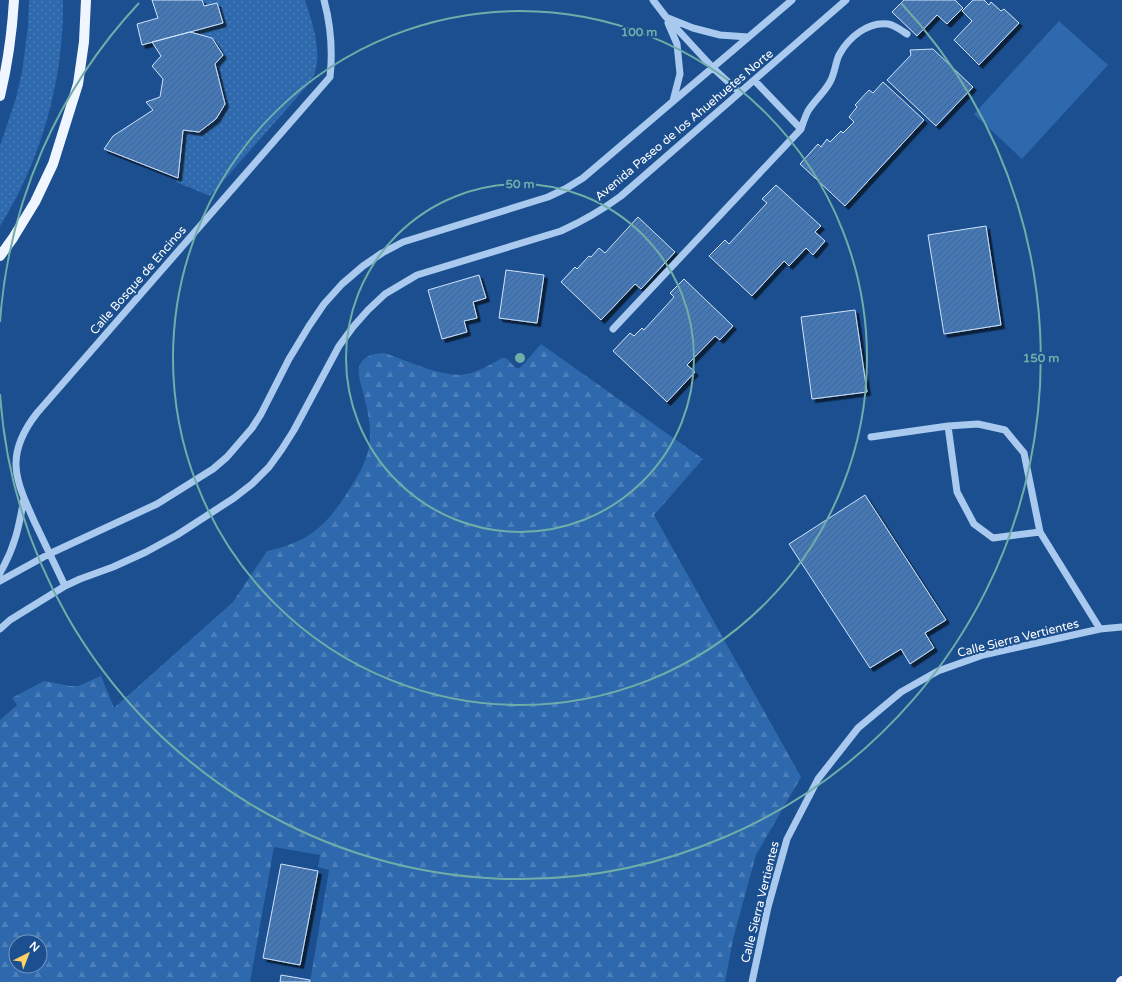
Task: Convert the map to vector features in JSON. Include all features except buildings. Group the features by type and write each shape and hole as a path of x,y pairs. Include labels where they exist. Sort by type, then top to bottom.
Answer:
{"main road":[{"path":"0,96 7,69 12,34 14,0"},
{"path":"0,256 35,202 53,164 78,84 84,42 86,0"}],"street":[{"name":"Calle Bosque de Encinos","path":"65,586 18,484 16,455 20,440 27,425 330,77 332,38 324,0"},
{"path":"653,0 666,17 713,68 739,92"},
{"name":"Avenida Paseo de los Ahuehuetes Norte","path":"0,581 49,554 157,504 213,469 228,457 255,424 289,359 324,304 342,284 363,266 382,253 403,242 548,197 584,178 792,0"},
{"name":"Avenida Paseo de los Ahuehuetes Norte","path":"0,629 10,620 65,586 146,552 177,535 234,498 252,484 282,449 294,430 339,346 358,321 385,294 417,275 561,231 582,222 602,210 621,196 846,0"},
{"path":"666,17 693,28 720,35 748,37"},
{"path":"666,17 677,44 680,74 673,101"},
{"path":"613,329 801,129 808,112 830,82 838,57 845,45 865,29 876,24 890,24 907,34"},
{"path":"754,80 778,103 801,129"},
{"path":"871,437 948,426 978,424 1005,430 1024,453 1040,532 1100,629"},
{"path":"948,426 957,492 974,524 994,538 1040,532"},
{"path":"0,573 8,558 19,528 24,498"},
{"name":"Calle Sierra Vertientes","path":"752,982 768,907 787,840 818,779 858,728 901,692 938,671 983,655 1100,629 1122,627"}],"green space":[{"path":"29,0 63,0 59,59 55,89 39,146 28,174 0,226 0,146 16,98 22,72 28,26"},
{"path":"202,0 305,0 316,37 317,47 314,75 307,86 210,196 176,182 178,178 183,130 225,104 215,64 223,55 212,38 190,32 222,22 217,3 204,6"},
{"path":"1059,21 1108,65 1022,159 974,114"},
{"path":"541,344 703,459 654,515 801,777 756,855 733,939 725,982 310,982 329,870 318,867 320,855 274,847 250,982 0,982 0,720 17,705 12,698 44,681 78,686 101,676 114,708 233,602 267,551 283,547 297,541 309,535 319,527 337,508 345,496 360,471 367,454 370,442 370,431 366,404 359,379 359,367 363,360 369,356 384,353 427,369 461,375 471,373 502,358 506,358 516,368 520,368"}]}
